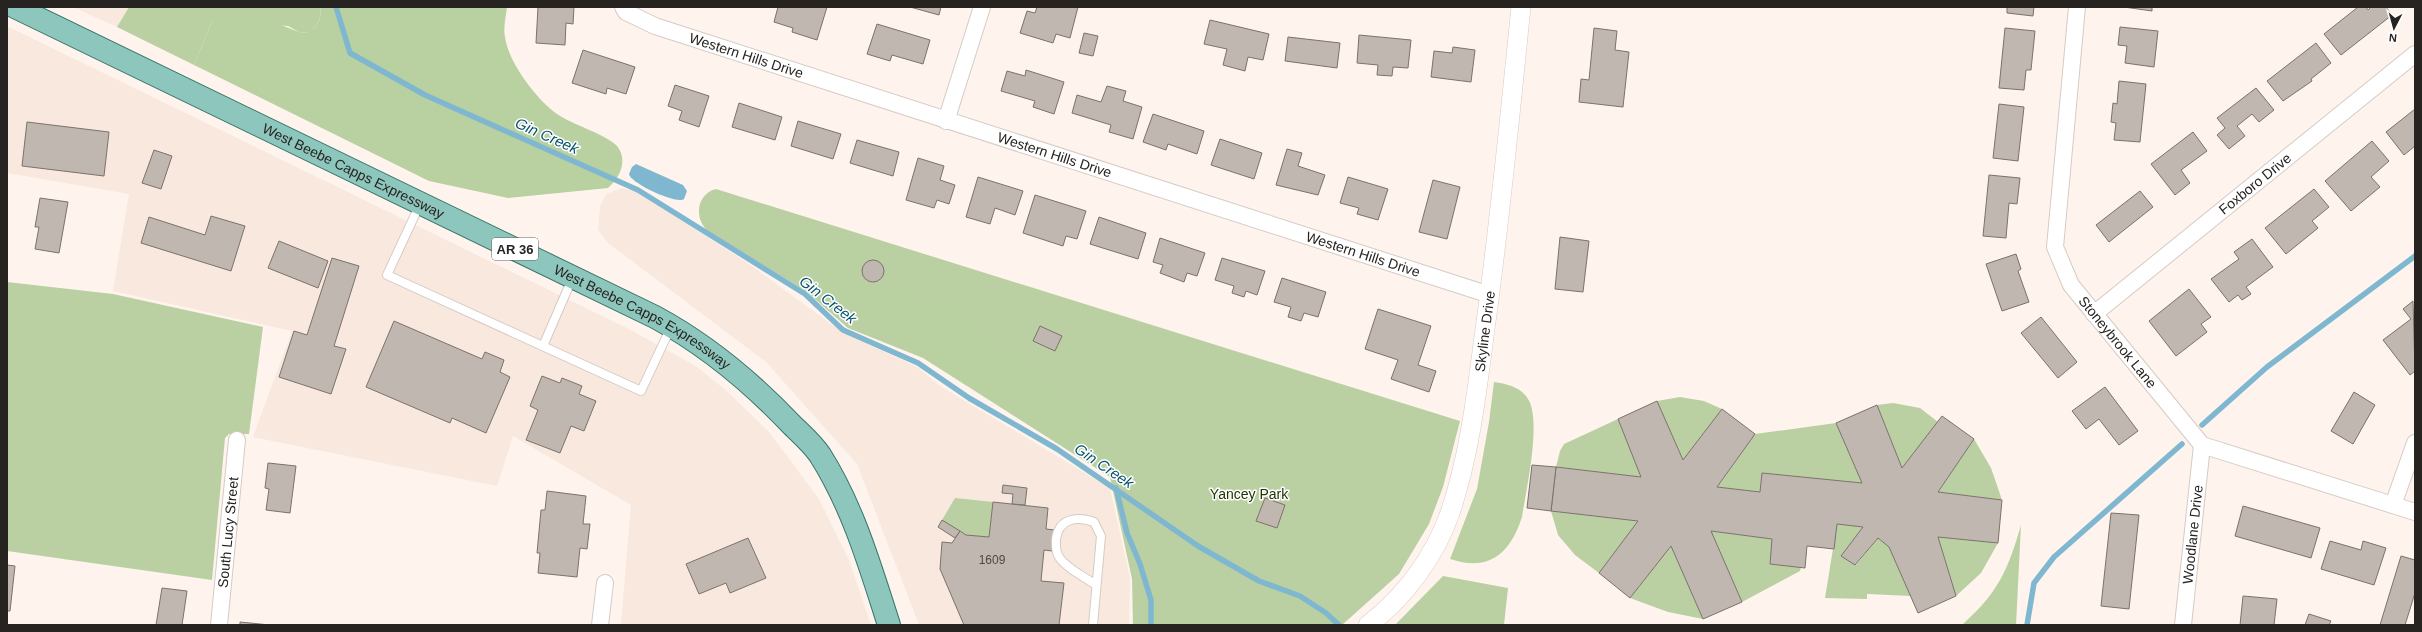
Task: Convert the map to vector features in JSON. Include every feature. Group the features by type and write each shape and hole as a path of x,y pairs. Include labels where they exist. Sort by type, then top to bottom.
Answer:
{"main road":[{"name":"West Beebe Capps Expressway","path":"15,7 573,277 671,326 734,369 776,408 819,453 854,518 889,625"}],"street":[{"name":"Western Hills Drive","path":"623,7 626,12 655,26 1490,295"},
{"path":"946,121 982,7"},
{"name":"Skyline Drive","path":"1368,625 1382,614 1425,564 1450,513 1467,445 1475,404 1490,295 1521,7"},
{"name":"Stoneybrook Lane","path":"2077,7 2055,247 2071,285 2202,445"},
{"name":"Foxboro Drive","path":"2094,314 2415,54"},
{"name":"South Lucy Street","path":"219,625 237,440"},
{"path":"2393,505 2415,443"},
{"path":"2202,445 2415,512"},
{"name":"Woodlane Drive","path":"2183,625 2202,445"},
{"path":"600,625 605,583"}],"lane":[{"path":"420,204 387,275 641,391 671,326"},
{"path":"543,346 573,277"},
{"path":"1093,625 1101,536 1094,522 1077,518 1062,524 1057,532 1055,548 1059,557 1096,585"}],"shaded area":[{"path":"73,7 129,7 117,27"},
{"path":"7,26 629,329 696,366 728,392 770,433 819,499 849,560 871,625 621,625 631,505 513,436 497,486 253,437 292,331 113,291 129,194 7,173"},
{"path":"622,188 638,192 749,264 842,332 917,367 940,386 1110,488 1130,578 1129,625 919,625 857,464 766,362 608,243 598,230 600,207 606,194"}],"green space":[{"path":"129,7 320,7 320,18 315,27 309,33 299,32 288,26 212,21 194,65 117,27"},
{"path":"320,7 507,7 504,30 505,37 507,47 517,69 549,108 571,122 604,137 616,145 622,156 619,174 608,188 508,198 429,181 194,65 212,21 237,8 299,32 308,33 314,28 320,19"},
{"name":"Yancey Park","path":"716,189 1460,421 1443,487 1429,524 1399,574 1342,625 1133,625 1132,579 1110,477 923,358 848,328 807,292 708,231 701,220 699,207 704,196"},
{"path":"715,196 725,196 851,244 860,250 862,255 856,272 859,279 865,284 949,309 961,315 1092,415 1096,427 1090,445 1079,451 1073,449 710,221 706,210"},
{"path":"7,282 113,294 263,327 249,434 229,434 225,438 212,580 7,551"},
{"path":"1494,382 1509,385 1518,389 1528,399 1532,409 1534,423 1532,456 1527,490 1522,517 1511,541 1504,550 1496,557 1487,561 1476,563 1464,562 1450,559 1477,489 1489,422"},
{"path":"1680,397 1704,401 1722,409 1683,460 1657,401"},
{"path":"1893,403 1920,408 1938,422 1902,468 1877,405"},
{"path":"1618,419 1641,477 1556,467 1560,451 1564,444"},
{"path":"1836,423 1862,483 1762,473 1760,492 1717,487 1755,434"},
{"path":"1974,439 1991,468 2002,500 1938,492"},
{"path":"955,498 993,502 989,537 966,535 942,520"},
{"path":"1551,511 1638,521 1599,573 1575,555 1558,535"},
{"path":"1837,524 1863,527 1841,556 1856,565 1878,538 1889,547 1911,596 1867,594 1867,599 1825,598"},
{"path":"2021,525 2016,625 1962,625 1985,602 2000,580 2011,555"},
{"path":"1711,531 1772,539 1770,564 1801,567 1800,571 1742,602"},
{"path":"1938,537 1998,543 1981,573 1956,596"},
{"path":"1671,546 1703,619 1668,612 1630,598"},
{"path":"1443,576 1508,588 1504,625 1395,625"}],"water":[{"path":"636,164 683,185 687,191 684,199 673,199 664,196 637,183 629,174 632,167"}],"building":[{"path":"538,7 574,7 573,24 566,23 565,45 536,43"},
{"path":"778,7 827,7 817,40 792,32 793,28 774,22"},
{"path":"910,7 941,7 939,15"},
{"path":"1037,7 1078,7 1070,38 1056,34 1053,43 1020,33 1027,11 1035,13"},
{"path":"2007,7 2034,7 2033,16 2007,13"},
{"path":"2124,7 2152,7 2152,11"},
{"path":"2358,7 2366,7 2368,10 2371,7 2386,7 2392,15 2341,55 2324,34"},
{"path":"1210,20 1269,34 1263,60 1248,57 1245,71 1223,65 1227,49 1204,44"},
{"path":"877,24 930,40 923,64 892,55 890,61 867,54"},
{"path":"2120,27 2158,31 2154,67 2125,63 2127,46 2118,45"},
{"path":"1594,28 1617,31 1615,50 1629,52 1623,107 1579,102 1581,79 1589,80"},
{"path":"2005,28 2035,31 2031,70 2026,70 2024,90 1999,88"},
{"path":"1084,33 1098,36 1093,56 1079,53"},
{"path":"1359,35 1411,40 1408,68 1393,67 1392,76 1377,75 1378,65 1357,63"},
{"path":"1288,37 1340,43 1337,68 1285,61"},
{"path":"2316,43 2331,63 2311,79 2312,81 2283,101 2267,81"},
{"path":"1453,47 1475,50 1471,82 1431,77 1434,51 1452,53"},
{"path":"583,50 635,67 626,94 607,88 606,94 572,83"},
{"path":"1026,70 1064,82 1054,114 1033,107 1035,101 1001,91 1007,71 1025,76"},
{"path":"2119,81 2146,84 2140,142 2114,140 2116,123 2111,122 2113,103 2117,104"},
{"path":"675,85 709,96 699,127 679,120 682,111 668,106"},
{"path":"1107,86 1126,91 1123,101 1142,107 1133,139 1109,132 1111,125 1072,113 1077,95 1101,102"},
{"path":"2256,88 2274,110 2259,122 2252,114 2237,126 2245,136 2229,149 2217,135 2225,128 2217,118"},
{"path":"739,103 782,117 775,140 732,127"},
{"path":"1999,104 2024,107 2018,161 1993,158"},
{"path":"2415,109 2415,146 2404,155 2386,132"},
{"path":"1153,114 1204,131 1197,154 1168,144 1166,150 1143,142"},
{"path":"798,121 841,134 833,159 791,146"},
{"path":"27,122 109,132 104,176 22,166"},
{"path":"2193,132 2207,151 2181,170 2190,183 2175,195 2151,164"},
{"path":"1220,139 1262,153 1254,179 1211,165"},
{"path":"857,140 899,152 893,176 850,163"},
{"path":"2372,141 2389,161 2371,177 2380,187 2351,211 2325,181"},
{"path":"1287,149 1302,153 1298,166 1325,175 1318,195 1276,185"},
{"path":"154,150 172,156 161,189 142,183"},
{"path":"918,158 944,166 940,180 955,185 949,204 937,200 934,208 906,200"},
{"path":"1989,175 2020,178 2017,204 2009,203 2006,238 1983,236"},
{"path":"978,177 1023,191 1015,215 995,208 990,224 966,217"},
{"path":"1348,177 1388,189 1378,220 1357,214 1359,208 1340,203"},
{"path":"1433,180 1460,187 1447,239 1419,232"},
{"path":"2314,189 2329,207 2312,221 2318,228 2286,254 2265,228"},
{"path":"2140,191 2153,207 2109,242 2096,225"},
{"path":"1035,195 1086,211 1077,239 1066,236 1063,246 1023,233"},
{"path":"40,198 68,202 59,253 35,249 39,227 35,227"},
{"path":"211,216 245,226 231,271 141,243 149,217 205,235"},
{"path":"1099,217 1146,233 1138,259 1090,244"},
{"path":"1560,237 1589,241 1583,292 1555,289"},
{"path":"1160,238 1205,253 1197,276 1187,273 1184,282 1160,273 1163,265 1153,262"},
{"path":"2252,239 2273,267 2246,287 2251,294 2242,300 2238,295 2229,302 2211,279 2239,259 2234,252"},
{"path":"279,241 328,261 318,288 268,268"},
{"path":"2016,254 2021,269 2018,271 2029,302 2002,311 1986,264"},
{"path":"332,258 359,266 334,346 346,349 331,394 279,377 294,331 307,335"},
{"path":"1222,258 1265,271 1257,295 1246,291 1244,297 1232,293 1234,286 1215,280"},
{"path":"869,260 877,260 884,267 884,275 877,282 869,282 862,275 862,267"},
{"path":"1282,278 1326,292 1318,317 1304,313 1301,321 1288,317 1291,307 1274,302"},
{"path":"2189,289 2211,317 2201,324 2207,332 2176,356 2149,321"},
{"path":"2413,301 2415,371 2410,375 2383,340 2411,319 2403,309"},
{"path":"1378,309 1431,326 1418,365 1436,371 1429,392 1391,379 1398,360 1365,349"},
{"path":"2041,317 2077,362 2058,378 2021,333"},
{"path":"394,321 482,359 485,352 504,360 500,372 510,377 486,433 452,418 450,423 366,387"},
{"path":"1040,326 1062,336 1055,351 1033,341"},
{"path":"542,376 560,383 562,378 582,386 579,394 596,401 584,431 571,426 560,453 526,440 538,410 530,406"},
{"path":"2105,387 2138,431 2119,445 2099,419 2086,429 2072,411"},
{"path":"2354,392 2375,405 2353,444 2331,431"},
{"path":"1657,401 1683,460 1722,409 1755,434 1717,487 1760,492 1762,473 1862,483 1836,423 1877,405 1902,468 1942,416 1974,439 1938,492 2002,500 1998,543 1938,537 1956,596 1918,613 1889,547 1878,538 1855,565 1841,556 1863,527 1837,524 1834,549 1807,546 1805,568 1770,564 1772,539 1711,531 1742,602 1703,619 1671,546 1630,598 1599,573 1638,521 1551,511 1556,467 1641,477 1618,419"},
{"path":"268,463 296,466 290,513 266,510 269,489 265,488"},
{"path":"1532,465 1556,467 1551,511 1527,508"},
{"path":"1003,485 1027,488 1025,505 1012,504 1013,494 1002,493"},
{"path":"547,491 586,496 583,524 590,524 587,549 580,548 577,577 538,573 540,553 537,553 541,510 545,510"},
{"path":"1265,498 1285,505 1277,528 1256,521"},
{"path":"993,502 1048,508 1046,529 1055,530 1052,551 1044,550 1041,581 1064,583 1059,625 964,625 940,569 942,542 952,543 960,531 966,535 989,537"},
{"path":"2243,506 2320,528 2311,558 2235,536"},
{"path":"2111,513 2139,515 2129,609 2101,606"},
{"path":"942,520 960,531 955,538 938,527"},
{"path":"748,538 766,578 730,593 726,583 699,594 686,564"},
{"path":"2330,541 2361,550 2363,541 2386,548 2374,585 2321,569"},
{"path":"2401,556 2415,560 2415,593 2405,625 2380,625"},
{"path":"7,565 15,566 10,611 7,611"},
{"path":"162,588 187,591 182,625 156,625"},
{"path":"2243,596 2277,599 2274,625 2240,625"},
{"path":"2309,614 2331,621 2329,625 2305,625"},
{"path":"240,622 270,625 240,625"}],"waterway":[{"name":"Gin Creek","path":"336,7 350,53 425,95 638,190 805,294 843,330 918,363 969,398 1057,449 1198,546 1259,581 1300,596 1326,613 1339,625"},
{"path":"2202,425 2267,367 2415,256"},
{"path":"2027,625 2034,583 2054,557 2182,444"},
{"path":"1116,488 1127,533 1140,564 1151,600 1151,625"}]}
